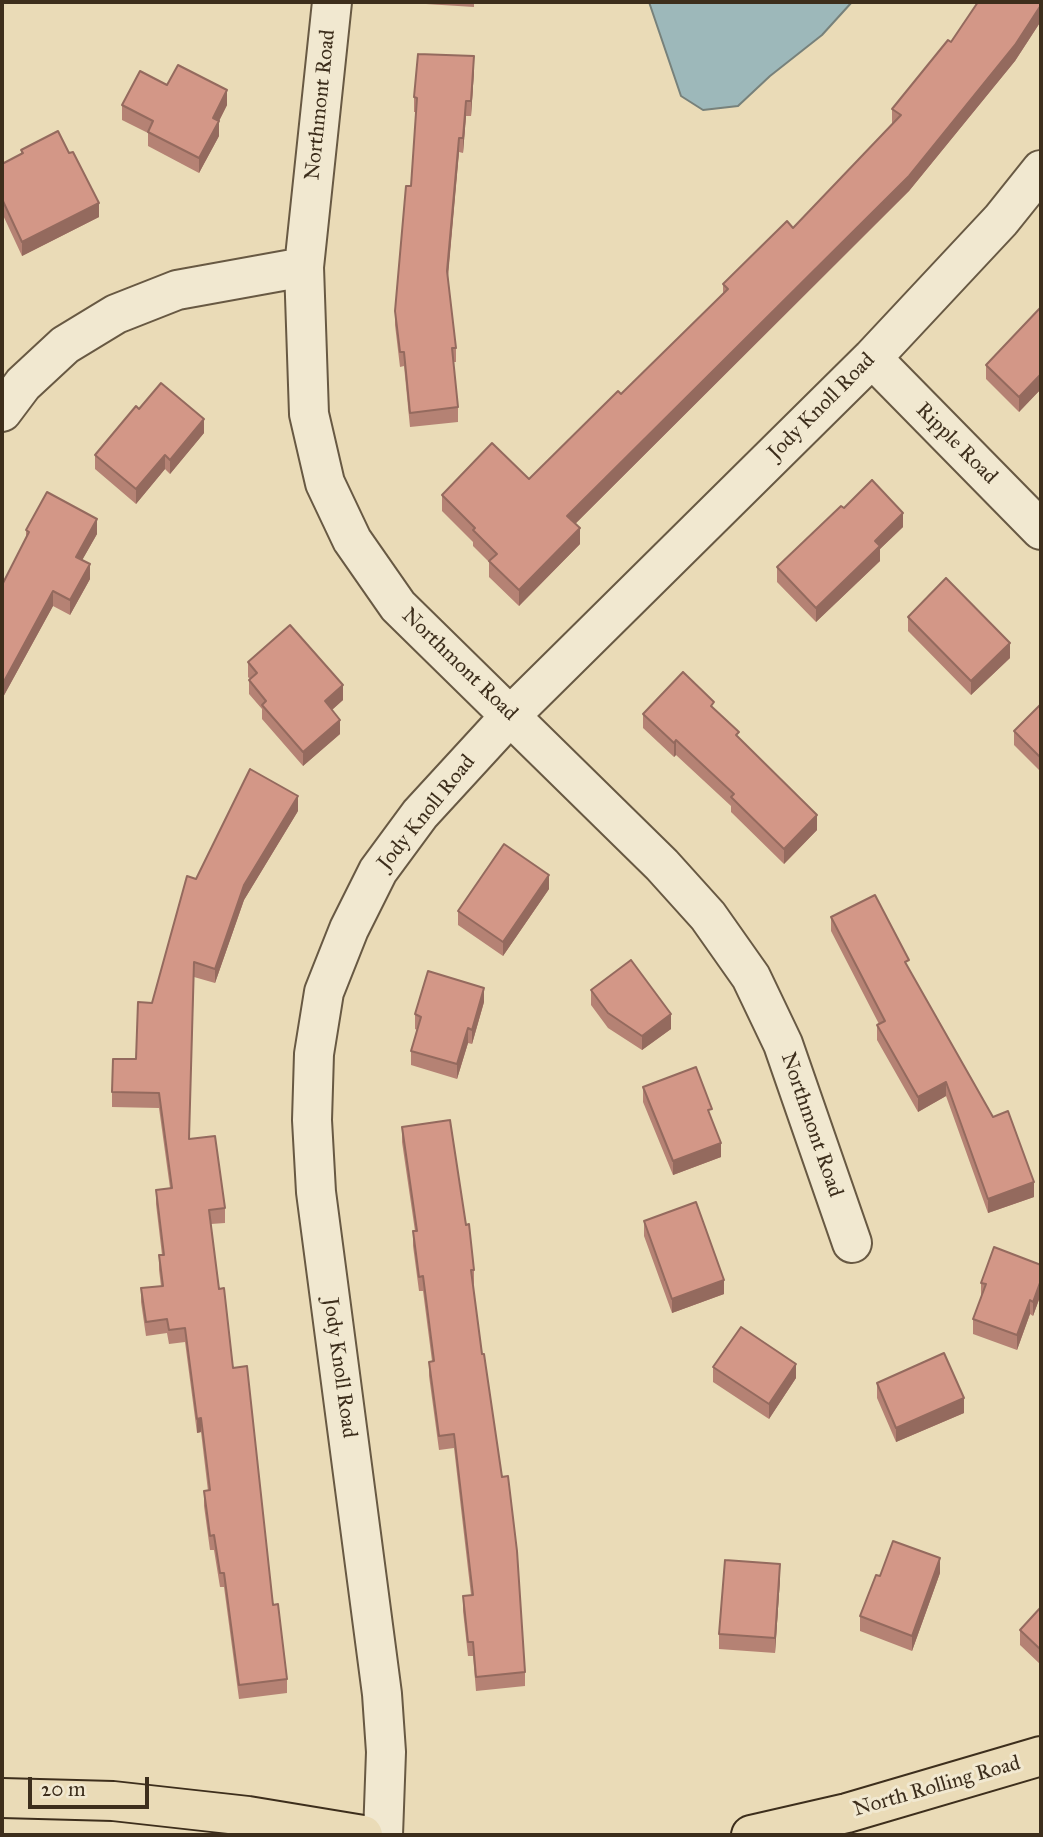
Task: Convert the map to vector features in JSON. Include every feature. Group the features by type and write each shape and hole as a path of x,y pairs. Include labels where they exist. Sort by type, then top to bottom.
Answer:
{"main road":[{"name":"North Rolling Road","path":"751,1835 847,1813 1041,1756"},
{"path":"2,1798 113,1801 153,1805 248,1816 363,1835"}],"street":[{"name":"Northmont Road","path":"332,2 304,267 309,414 325,483 352,540 398,606 662,865 708,916 751,977 783,1044 852,1243"},
{"name":"Jody Knoll Road","path":"383,1835 386,1752 382,1695 316,1192 312,1120 314,1054 324,992 349,929 378,871 421,814 510,716 872,358 1001,220 1041,170"},
{"path":"2,412 23,384 65,345 116,314 177,290 304,267"},
{"name":"Ripple Road","path":"872,358 1041,530"}],"water":[{"path":"649,2 852,2 822,35 770,76 738,106 703,110 681,96"}],"building":[{"path":"978,2 1041,2 1041,5 1015,45 909,176 567,516 580,528 519,590 489,561 497,554 442,495 492,443 529,479 618,391 621,394 728,289 723,284 787,221 793,228 901,115 892,109 948,40 951,42"},
{"path":"418,54 474,56 471,101 466,101 463,138 459,138 447,271 456,348 452,348 458,407 410,413 404,352 400,352 395,311 406,186 411,186"},
{"path":"178,65 227,90 213,118 219,121 199,158 148,132 153,121 122,105 140,71 167,85"},
{"path":"58,131 69,153 73,152 99,203 22,242 2,199 2,164 23,153 21,150"},
{"path":"1041,307 1041,374 1019,397 986,365"},
{"path":"161,383 204,419 170,460 165,455 136,489 95,455 136,406 139,409"},
{"path":"872,480 903,513 875,541 880,546 816,608 777,567"},
{"path":"47,492 97,519 76,557 90,564 70,600 53,591 2,685 2,585 29,532 26,530"},
{"path":"946,578 1010,643 971,681 908,617"},
{"path":"290,625 343,685 325,701 340,720 303,752 262,705 266,701 249,680 257,673 248,662"},
{"path":"683,672 714,702 711,706 739,732 736,735 817,815 784,849 731,797 734,794 676,740 674,743 643,714"},
{"path":"1041,704 1041,758 1014,731"},
{"path":"250,769 298,796 244,885 215,969 194,962 189,1139 215,1136 225,1208 209,1210 219,1289 224,1288 233,1368 247,1366 273,1605 278,1604 287,1679 239,1685 224,1573 220,1573 214,1535 210,1536 204,1491 210,1490 185,1328 169,1330 167,1319 146,1322 141,1288 163,1286 159,1255 164,1255 156,1190 172,1188 159,1093 112,1092 113,1059 136,1059 138,1002 152,1003 187,876 196,879"},
{"path":"504,844 549,875 503,942 458,911"},
{"path":"875,895 909,960 905,962 993,1117 1008,1111 1034,1182 988,1199 946,1082 918,1097 877,1025 885,1021 831,917"},
{"path":"631,960 671,1014 642,1036 608,1013 591,990"},
{"path":"428,971 484,988 472,1030 468,1028 457,1064 411,1051 421,1017 415,1014"},
{"path":"696,1067 721,1143 673,1161 643,1087"},
{"path":"450,1120 466,1225 469,1224 474,1270 471,1270 502,1477 508,1476 517,1551 525,1672 476,1677 473,1642 468,1642 463,1596 473,1595 454,1434 439,1436 429,1362 434,1361 423,1276 419,1277 413,1231 417,1231 402,1127"},
{"path":"696,1202 724,1280 672,1299 644,1221"},
{"path":"994,1247 1041,1265 1041,1280 1017,1335 973,1319 986,1284 981,1283"},
{"path":"741,1327 796,1364 769,1404 713,1367"},
{"path":"944,1353 964,1398 896,1428 877,1383"},
{"path":"893,1541 940,1558 912,1636 860,1616 876,1575 880,1576"},
{"path":"725,1560 780,1564 775,1638 719,1634"},
{"path":"1041,1607 1041,1650 1020,1630"}]}
